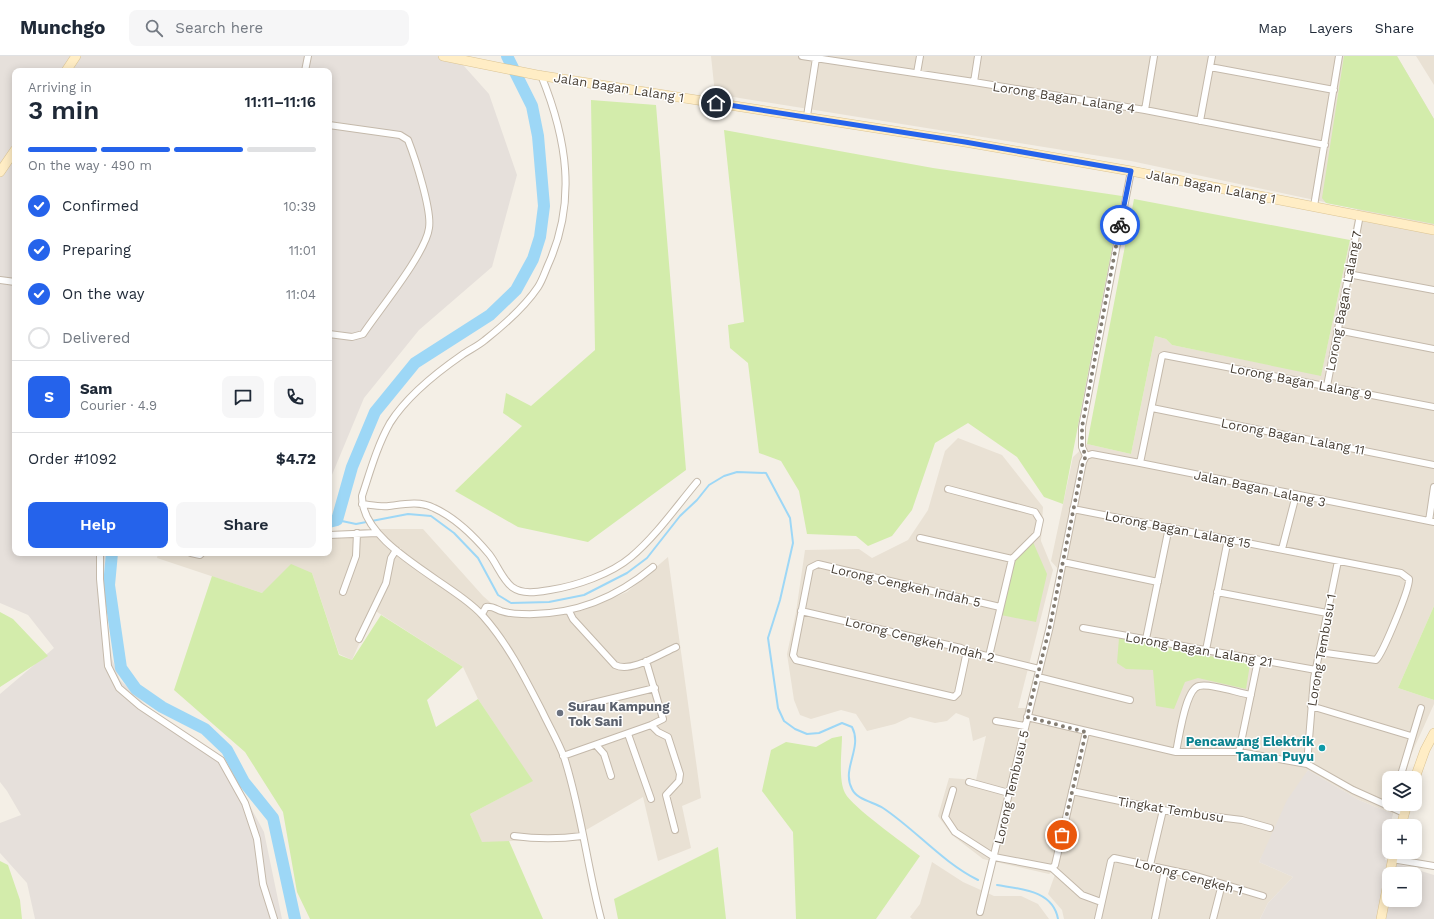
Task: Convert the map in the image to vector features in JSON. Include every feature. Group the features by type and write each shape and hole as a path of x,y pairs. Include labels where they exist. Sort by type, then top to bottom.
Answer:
{"main road":[{"path":"68,68 76,56"},
{"name":"Jalan Bagan Lalang 1","path":"442,56 539,75 807,116 1131,171 1434,230"},
{"path":"0,172 12,154"},
{"path":"1418,771 1425,750 1434,733"},
{"path":"1403,819 1404,813"},
{"path":"1381,919 1392,859"}],"street":[{"path":"306,68 308,56"},
{"name":"Lorong Bagan Lalang 4","path":"802,56 1145,110 1325,145"},
{"path":"917,73 920,56"},
{"path":"974,82 978,56"},
{"path":"1145,110 1154,56"},
{"path":"1200,121 1212,56"},
{"path":"1314,206 1339,56"},
{"path":"807,116 816,58"},
{"path":"1210,67 1334,90"},
{"path":"539,75 555,118 566,173 565,214 556,248 538,286 520,310 484,341 433,377 405,404 390,423 378,448 362,496 362,504 364,511 376,531 396,550 482,614 497,632 525,677 563,756 600,919"},
{"path":"332,125 400,135 408,140 429,212 429,228 422,248 363,334 352,337 332,334"},
{"path":"1086,456 1082,447 1082,427 1131,171"},
{"name":"Lorong Bagan Lalang 7","path":"1327,386 1360,215"},
{"path":"1348,274 1434,290"},
{"path":"0,280 12,282"},
{"path":"1337,330 1434,349"},
{"name":"Lorong Bagan Lalang 9","path":"1152,408 1162,356 1168,354 1434,407"},
{"path":"1140,463 1152,408"},
{"name":"Lorong Bagan Lalang 11","path":"1152,408 1434,465"},
{"name":"Jalan Bagan Lalang 3","path":"1086,456 1092,454 1140,463 1431,522"},
{"name":"Lorong Tembusu 5","path":"980,912 1040,669 1083,462 1086,456"},
{"path":"362,504 388,506 403,503 421,503 433,507 452,518 468,531 490,555 512,587 531,593 577,584 620,565 631,557 659,528 697,482"},
{"path":"1431,522 1434,487"},
{"path":"948,489 1035,512 1040,520 1037,534 1012,559 989,656"},
{"path":"1282,549 1296,495"},
{"name":"Lorong Bagan Lalang 15","path":"1073,509 1401,573 1409,579 1409,584 1376,660 1319,652"},
{"path":"1146,639 1169,527"},
{"path":"332,535 376,531"},
{"path":"343,592 356,556 358,533"},
{"path":"920,538 1012,559"},
{"path":"1206,650 1228,539"},
{"path":"359,639 386,583 391,558 396,550"},
{"path":"100,556 100,579 108,666 118,688 140,706 221,760 245,803 258,839 263,884 274,919"},
{"name":"Lorong Tembusu 1","path":"1306,764 1316,670 1338,561"},
{"path":"1063,562 1158,582"},
{"name":"Lorong Cengkeh Indah 5","path":"801,611 809,571 812,566 818,564 1000,607"},
{"path":"482,614 486,607 491,606 502,611 517,614 569,611 586,606 619,592 653,567"},
{"path":"1217,592 1327,613"},
{"path":"569,611 573,619 615,665 620,667 630,668 676,647"},
{"path":"801,611 794,658 801,662 954,697 958,693 967,651"},
{"name":"Lorong Cengkeh Indah 2","path":"801,611 960,648 1040,669"},
{"name":"Lorong Bagan Lalang 21","path":"1083,628 1316,670"},
{"path":"1239,752 1258,660"},
{"path":"563,756 652,726 663,719 646,661"},
{"path":"1038,677 1130,700"},
{"path":"1176,752 1188,698 1194,688 1199,686 1212,687 1251,695"},
{"path":"585,705 655,688"},
{"path":"1311,706 1411,736"},
{"path":"1402,771 1411,736 1422,708"},
{"path":"1027,717 1176,752 1239,752 1306,764 1382,801"},
{"path":"996,720 1025,726"},
{"path":"652,726 658,732 668,736 680,774 679,781 666,795 675,830"},
{"path":"1052,868 1055,865 1086,732"},
{"path":"628,734 651,799"},
{"path":"596,744 604,754 611,776"},
{"path":"969,782 1009,793"},
{"path":"953,790 945,817 955,832 994,857 1052,868 1082,895 1101,902 1098,919"},
{"name":"Tingkat Tembusu","path":"1072,791 1163,810 1242,820 1270,828"},
{"path":"1150,864 1163,810"},
{"path":"514,836 535,839 561,839 582,836"},
{"name":"Lorong Cengkeh 1","path":"1101,902 1111,861 1114,858 1150,864 1263,896"},
{"path":"1405,859 1434,866"},
{"path":"1155,919 1164,875"},
{"path":"1213,919 1222,884"}],"shaded area":[{"path":"0,56 455,56 489,94 517,175 492,267 419,330 364,398 332,475 332,68 12,68 12,556 106,556 103,582 112,659 120,680 151,710 224,758 264,832 282,919 35,919 27,883 0,853 0,823 21,815 0,782 0,694 54,648 28,615 0,603"},
{"path":"711,56 1397,56 1434,119 1434,606 1398,688 1434,700 1434,704 1411,755 1406,771 1382,771 1382,809 1359,800 1308,770 1259,862 1293,877 1268,903 1260,919 1064,919 1062,910 1048,894 1057,869 1049,874 983,859 952,835 938,816 949,778 976,780 986,736 973,741 969,718 956,713 947,721 935,723 910,717 895,724 867,731 856,714 841,710 811,719 800,715 794,700 787,654 796,612 805,550 859,549 872,558 908,540 928,510 945,451 958,438 1002,455 1043,507 1041,541 1053,570 1018,708 1032,708 1064,576 1051,561 1073,457 1087,444 1131,454 1155,336 1166,339 1172,345 1321,375 1357,209 1131,161 715,94"},
{"path":"1416,56 1434,56 1434,85"},
{"path":"365,529 423,529 483,596 499,610 581,611 627,592 668,557 701,798 682,806 691,848 658,861 643,797 574,837 482,843 470,814 532,781 478,699 463,667 374,610 352,660 339,654 312,573 262,593 157,558 157,556 332,556 332,532"},
{"path":"1308,770 1359,800 1382,809 1382,811 1393,814 1392,819 1382,819 1382,859 1408,867 1382,867 1382,907 1422,907 1422,871 1434,875 1434,919 1260,919 1268,903 1293,877 1259,862 1287,800"},
{"path":"1386,811 1394,811 1393,814"},
{"path":"932,862 963,882 994,896 1021,896 1038,904 1049,919 912,919 910,917 920,904"}],"green space":[{"path":"1344,56 1397,56 1434,119 1434,224 1326,203 1322,198"},
{"path":"591,100 656,105 686,470 588,542 518,527 455,491 522,426 503,413 506,393 531,406 595,350"},
{"path":"724,130 933,168 1122,196 1063,504 1044,497 1017,457 968,423 935,443 912,510 892,536 868,546 856,536 807,534 799,491 781,461 759,453 748,363 730,348 728,325 744,322"},
{"path":"1134,199 1350,240 1321,376 1172,345 1166,339 1155,336 1131,454 1087,444"},
{"path":"1033,542 1047,574 1036,622 1001,615 1014,561"},
{"path":"291,564 312,573 339,655 352,660 381,615 463,667 427,700 436,727 478,699 533,781 470,814 482,842 509,841 543,919 310,919 297,892 283,812 245,752 174,690 212,576 262,593"},
{"path":"1434,606 1434,700 1398,688"},
{"path":"0,612 13,619 48,656 0,687"},
{"path":"1119,638 1250,664 1246,689 1198,678 1185,682 1174,709 1156,706 1153,670 1126,669 1117,663"},
{"path":"842,736 841,773 845,793 868,816 920,856 876,919 796,919 793,832 762,791 771,750 786,742 816,747 832,738"},
{"path":"718,847 726,919 618,919 614,899"},
{"path":"0,861 8,865 20,900 22,919 0,919"}],"waterway":[{"path":"332,521 337,520 352,467 375,412 415,363 490,315 516,290 533,259 540,237 544,206 538,136 532,106 507,56"},
{"path":"337,520 356,524 408,514 431,516 454,533 478,558 498,595 511,603 549,602 584,595 627,573 647,558 680,516 697,500 709,485 724,476 737,472 766,473 790,518 793,543 780,600 768,638 778,708 784,721 795,729 807,734 819,733 842,723 852,727 855,735 855,743 850,766 849,781 854,793 883,808 941,855 965,873 978,880"},
{"path":"112,556 109,585 121,668 136,689 162,707 205,729 227,750 244,782 273,818 295,919"},
{"path":"997,885 1025,890 1043,897 1050,902 1055,909 1058,919"}],"way so far":[{"path":"1062,835 1086,732 1027,717 1050,626 1083,462 1086,456 1082,447 1082,427 1120,225"}],"place":[{"name":"Surau Kampung Tok Sani","path":"560,713"},
{"name":"Pencawang Elektrik Taman Puyu","path":"1322,748"}],"route":[{"path":"716,103 807,116 1131,171 1120,225"}]}
